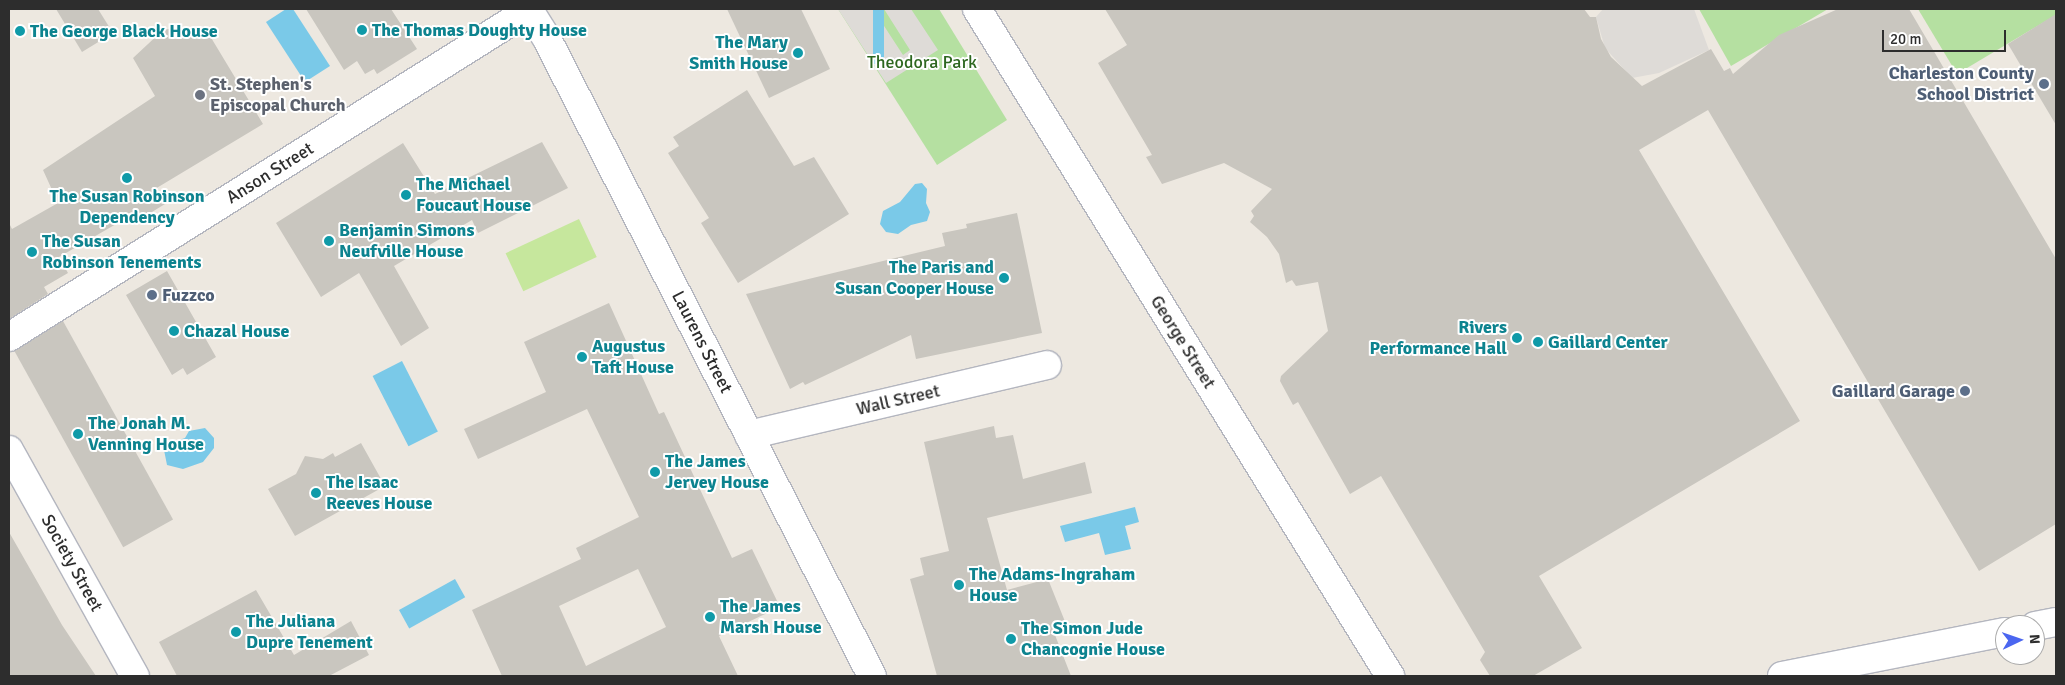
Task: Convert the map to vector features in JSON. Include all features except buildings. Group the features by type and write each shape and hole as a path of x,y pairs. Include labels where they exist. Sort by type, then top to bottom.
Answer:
{"street":[{"name":"Anson Street","path":"9,337 530,9"},
{"name":"Laurens Street","path":"530,9 872,676"},
{"name":"George Street","path":"977,9 1390,676"},
{"name":"Wall Street","path":"749,434 1047,365"},
{"name":"Society Street","path":"9,450 135,676"},
{"path":"1782,676 1995,634"}],"green space":[{"name":"Theodora Park","path":"838,9 939,9 1007,120 937,165"},
{"path":"1699,9 1828,9 1731,66"},
{"path":"1918,9 2056,9 2056,15 1957,74"},
{"path":"579,219 597,257 523,291 506,253"}],"shaded area":[{"path":"838,9 873,9 903,55 910,50 884,9 911,9 938,50 886,83"},
{"path":"1603,9 1694,9 1709,50 1659,73 1632,78 1605,48 1596,17"}],"water":[{"path":"286,9 293,9 330,66 305,82 266,22"},
{"path":"873,9 884,9 884,64 873,64"},
{"path":"922,183 927,189 926,203 930,212 927,221 911,225 898,234 886,232 880,224 883,211 900,202 915,184"},
{"path":"402,361 438,431 408,446 373,376"},
{"path":"205,428 214,438 214,448 203,462 183,469 167,465 164,450 167,444 185,438 189,431"},
{"path":"1135,507 1139,522 1125,526 1131,549 1105,555 1099,533 1065,542 1060,526"},
{"path":"455,579 465,597 409,628 399,610"}],"place":[{"name":"The Thomas Doughty House","path":"362,30"},
{"name":"The George Black House","path":"20,31"},
{"name":"The Mary Smith House","path":"798,53"},
{"name":"Charleston County School District","path":"2044,84"},
{"name":"St. Stephen's Episcopal Church","path":"200,95"},
{"name":"The Susan Robinson Dependency","path":"127,178"},
{"name":"The Michael Foucaut House","path":"406,195"},
{"name":"Benjamin Simons Neufville House","path":"329,241"},
{"name":"The Susan Robinson Tenements","path":"32,252"},
{"name":"The Paris and Susan Cooper House","path":"1004,278"},
{"name":"Fuzzco","path":"152,295"},
{"name":"Chazal House","path":"174,331"},
{"name":"Rivers Performance Hall","path":"1517,338"},
{"name":"Gaillard Center","path":"1538,342"},
{"name":"Augustus Taft House","path":"582,357"},
{"name":"Gaillard Garage","path":"1965,391"},
{"name":"The Jonah M. Venning House","path":"78,434"},
{"name":"The James Jervey House","path":"655,472"},
{"name":"The Isaac Reeves House","path":"316,493"},
{"name":"The Adams-Ingraham House","path":"959,585"},
{"name":"The James Marsh House","path":"710,617"},
{"name":"The Juliana Dupre Tenement","path":"236,632"},
{"name":"The Simon Jude Chancognie House","path":"1011,639"}]}
